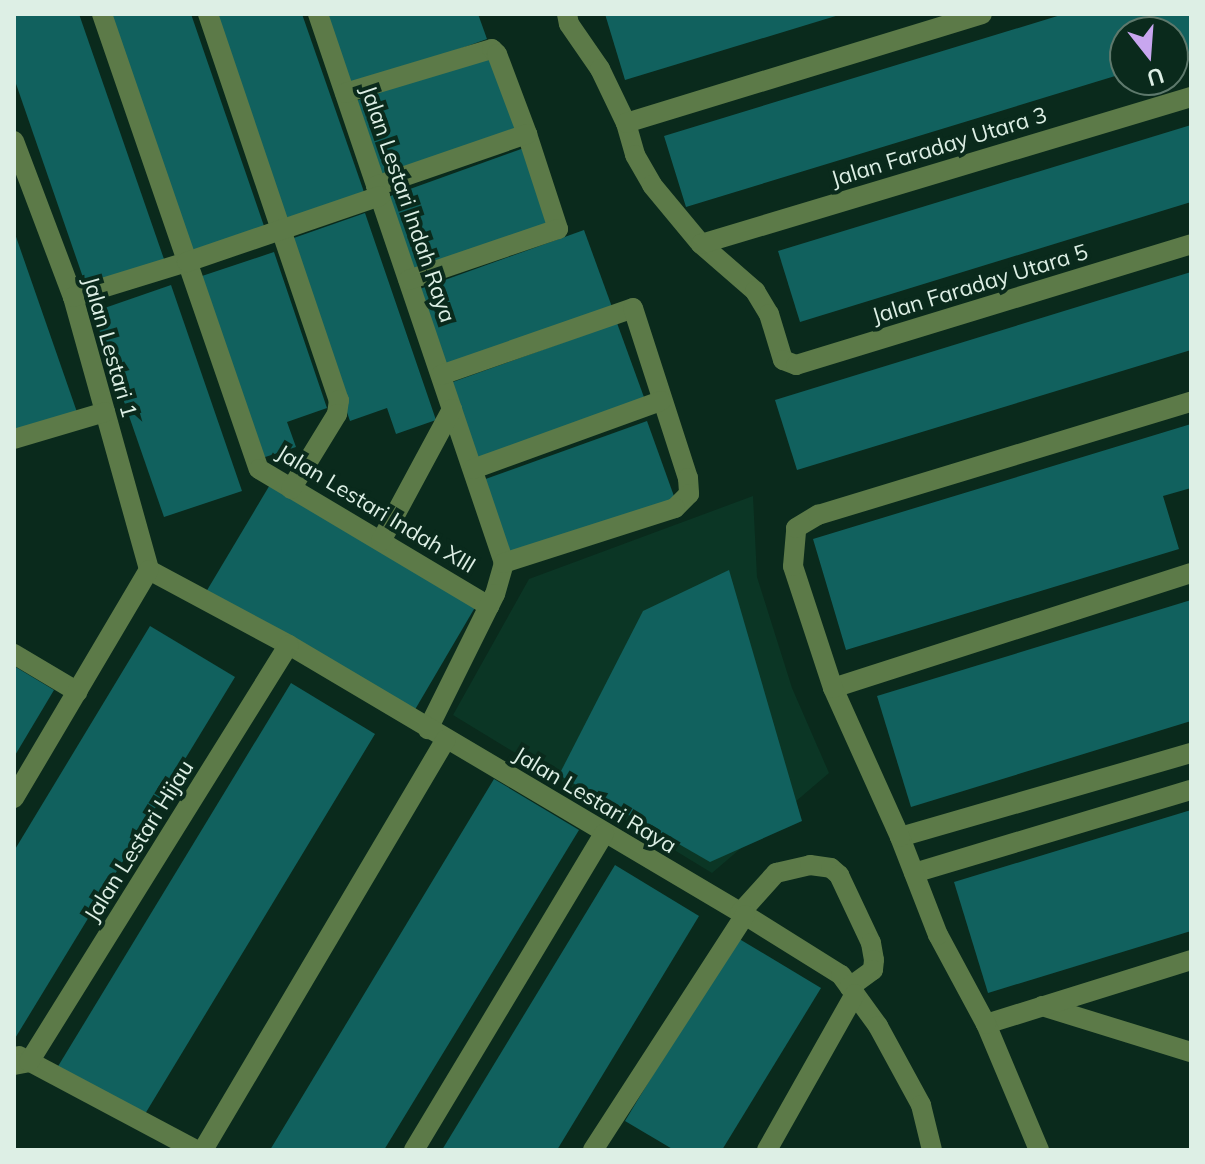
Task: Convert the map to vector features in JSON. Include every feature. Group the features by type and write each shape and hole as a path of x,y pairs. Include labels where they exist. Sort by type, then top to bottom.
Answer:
{"street":[{"name":"Jalan Lestari Indah XIII","path":"102,14 256,464 291,489 489,606"},
{"path":"208,14 340,408 291,489"},
{"name":"Jalan Lestari Indah Raya","path":"318,14 504,563"},
{"path":"567,14 569,24 600,69 626,123 635,155 652,185 701,244"},
{"path":"626,123 982,14"},
{"path":"345,93 492,49 497,54 527,134 558,229 408,280"},
{"name":"Jalan Faraday Utara 3","path":"701,244 1191,97"},
{"path":"73,297 282,229 527,134"},
{"name":"Jalan Lestari 1","path":"14,141 73,297 149,570"},
{"name":"Jalan Faraday Utara 5","path":"701,244 755,291 769,314 783,360 796,365 1191,244"},
{"path":"203,1150 437,734 504,563 675,508 689,494 688,478 633,308 441,375"},
{"path":"473,469 661,401"},
{"path":"1039,1150 986,1024 938,935 900,837 833,688 793,566 796,528 818,515 1191,402"},
{"path":"381,541 452,409"},
{"path":"14,439 105,412"},
{"path":"14,798 149,570"},
{"name":"Jalan Lestari Raya","path":"149,570 289,645 841,975 878,1026 921,1105 932,1150"},
{"path":"833,688 1191,573"},
{"name":"Jalan Lestari Hijau","path":"19,1060 289,645"},
{"path":"14,654 78,692"},
{"path":"900,837 1191,753"},
{"path":"1146,767 1155,801"},
{"path":"914,873 1191,790"},
{"path":"414,1150 604,834"},
{"path":"593,1150 742,914 776,873 810,865 831,868 839,875 871,943 873,970 852,990 767,1150"},
{"path":"986,1024 1191,960"},
{"path":"1042,1006 1191,1052"},
{"path":"19,1060 196,1150"}],"shaded area":[{"path":"753,496 757,577 792,688 829,773 712,873 453,715 529,579"}],"building":[{"path":"14,14 79,14 165,262 87,289 14,78"},
{"path":"104,14 191,14 265,229 187,256"},
{"path":"215,14 302,14 364,192 286,219"},
{"path":"321,14 478,14 487,39 348,89"},
{"path":"605,14 838,14 839,15 625,80"},
{"path":"1064,14 1191,14 1191,53 1189,16 1109,16 1109,78 686,207 664,136"},
{"path":"492,52 520,130 381,180 353,102"},
{"path":"1191,125 1191,202 800,322 778,251"},
{"path":"524,148 552,225 412,275 385,198"},
{"path":"365,213 436,420 396,434 387,408 350,421 288,240"},
{"path":"584,230 612,307 445,367 417,290"},
{"path":"14,231 78,415 14,437"},
{"path":"274,252 327,408 287,422 296,447 259,459 196,278"},
{"path":"1191,272 1191,350 797,470 775,400"},
{"path":"171,285 242,491 164,517 93,312"},
{"path":"617,323 645,400 477,460 450,383"},
{"path":"647,421 675,499 508,558 480,481"},
{"path":"1191,424 1191,488 1163,496 1179,549 846,650 813,539"},
{"path":"271,483 477,604 413,713 206,592"},
{"path":"729,570 802,821 710,862 559,775 643,611"},
{"path":"1191,600 1191,721 911,807 877,696"},
{"path":"150,626 235,677 14,1040 14,851"},
{"path":"14,666 54,690 14,757"},
{"path":"291,683 375,734 142,1119 57,1068"},
{"path":"494,779 579,830 384,1150 270,1150"},
{"path":"1191,810 1191,931 988,993 954,882"},
{"path":"615,865 699,916 588,1099 557,1150 442,1150"},
{"path":"736,937 821,988 722,1150 674,1150 625,1121"}]}
